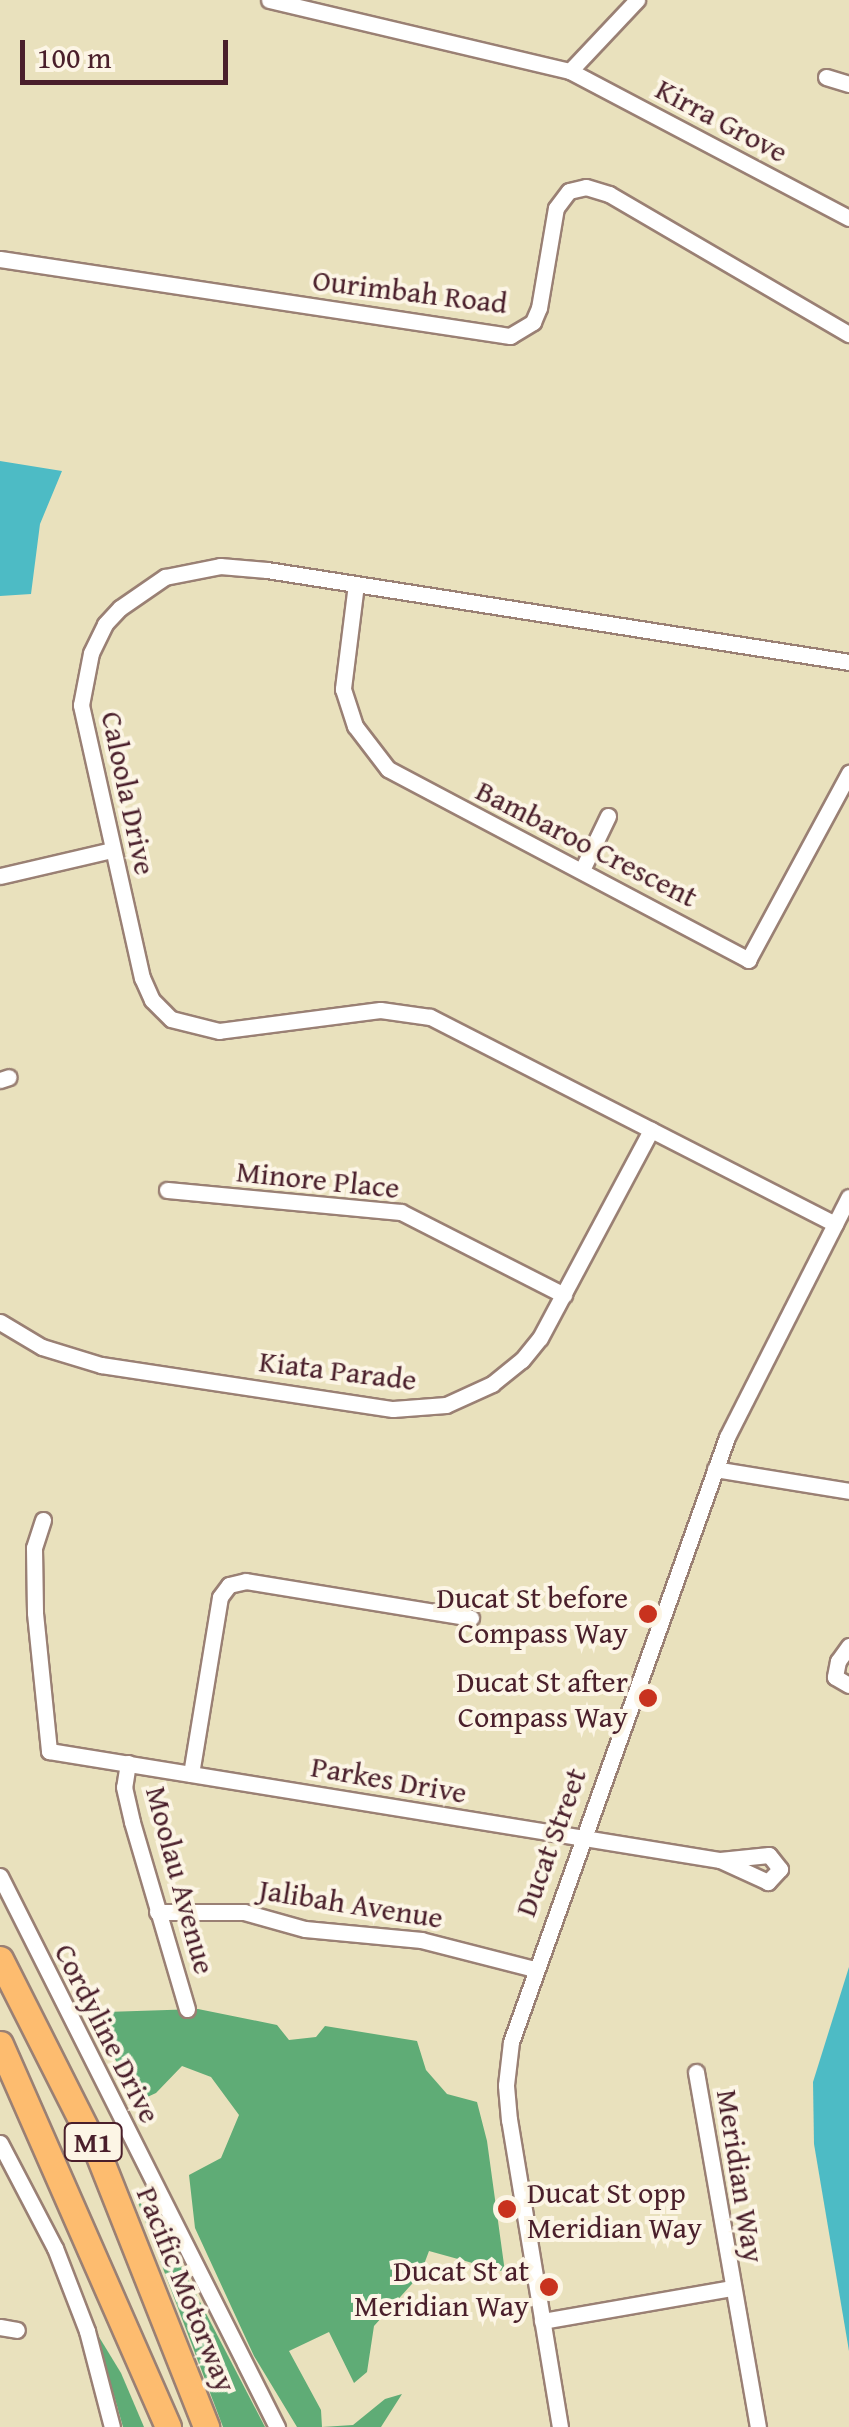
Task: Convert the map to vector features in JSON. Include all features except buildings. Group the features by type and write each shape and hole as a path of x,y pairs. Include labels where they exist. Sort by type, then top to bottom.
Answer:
{"highway":[{"name":"Pacific Motorway","path":"0,1959 97,2151 206,2427"},
{"name":"M1","path":"0,2044 168,2427"}],"street":[{"name":"Kirra Grove","path":"269,0 570,71 849,218"},
{"path":"570,71 637,0"},
{"path":"826,78 849,84"},
{"name":"Ourimbah Road","path":"0,259 510,336 533,322 539,308 556,208 569,191 586,186 609,194 849,334"},
{"name":"Caloola Drive","path":"835,1224 430,1017 368,1011 219,1031 171,1019 152,1000 142,978 81,705 97,638 120,608 165,577 206,567 267,570 849,662"},
{"name":"Bambaroo Crescent","path":"356,584 342,672 348,708 364,742 401,776 748,960 849,773"},
{"path":"582,870 608,816"},
{"path":"0,876 112,850"},
{"name":"Kiata Parade","path":"0,1322 73,1359 413,1410 464,1399 507,1373 540,1338 652,1130"},
{"name":"Minore Place","path":"166,1190 401,1212 564,1295"},
{"name":"Ducat Street","path":"560,2427 506,2085 511,2042 580,1839 715,1469 738,1414 849,1196"},
{"path":"715,1469 849,1491"},
{"name":"Parkes Drive","path":"43,1520 34,1548 35,1614 49,1750 720,1860"},
{"path":"191,1774 220,1598 230,1585 246,1582 471,1618"},
{"path":"849,1646 838,1661 835,1677 849,1685"},
{"name":"Moolau Avenue","path":"128,1764 124,1787 188,2009"},
{"name":"Cordyline Drive","path":"0,1876 277,2427"},
{"name":"Jalibah Avenue","path":"157,1912 244,1912 306,1929 421,1940 534,1969"},
{"name":"Meridian Way","path":"696,2072 758,2427"},
{"path":"0,2143 55,2248 87,2331 112,2427"},
{"name":"Meridian Way","path":"542,2321 732,2288"}],"green space":[{"path":"198,2009 277,2025 289,2040 316,2037 325,2026 417,2041 426,2070 447,2094 477,2102 487,2141 505,2272 429,2251 420,2275 374,2326 367,2372 354,2383 329,2332 289,2351 321,2410 322,2427 297,2427 254,2356 195,2228 189,2175 221,2158 239,2115 211,2077 182,2066 156,2093 143,2099 102,2041 106,2012"},
{"path":"136,2197 170,2244 265,2427 223,2427"},
{"path":"96,2332 121,2373 144,2427 123,2427"},
{"path":"402,2394 381,2427 322,2427 353,2425 385,2399"}],"water":[{"path":"0,461 62,471 40,524 31,594 0,596"},
{"path":"849,1967 849,2351 814,2144 813,2082"}],"place":[{"name":"Ducat St before Compass Way","path":"648,1614"},
{"name":"Ducat St after Compass Way","path":"648,1698"},
{"name":"Ducat St opp Meridian Way","path":"507,2209"},
{"name":"Ducat St at Meridian Way","path":"549,2287"}]}
